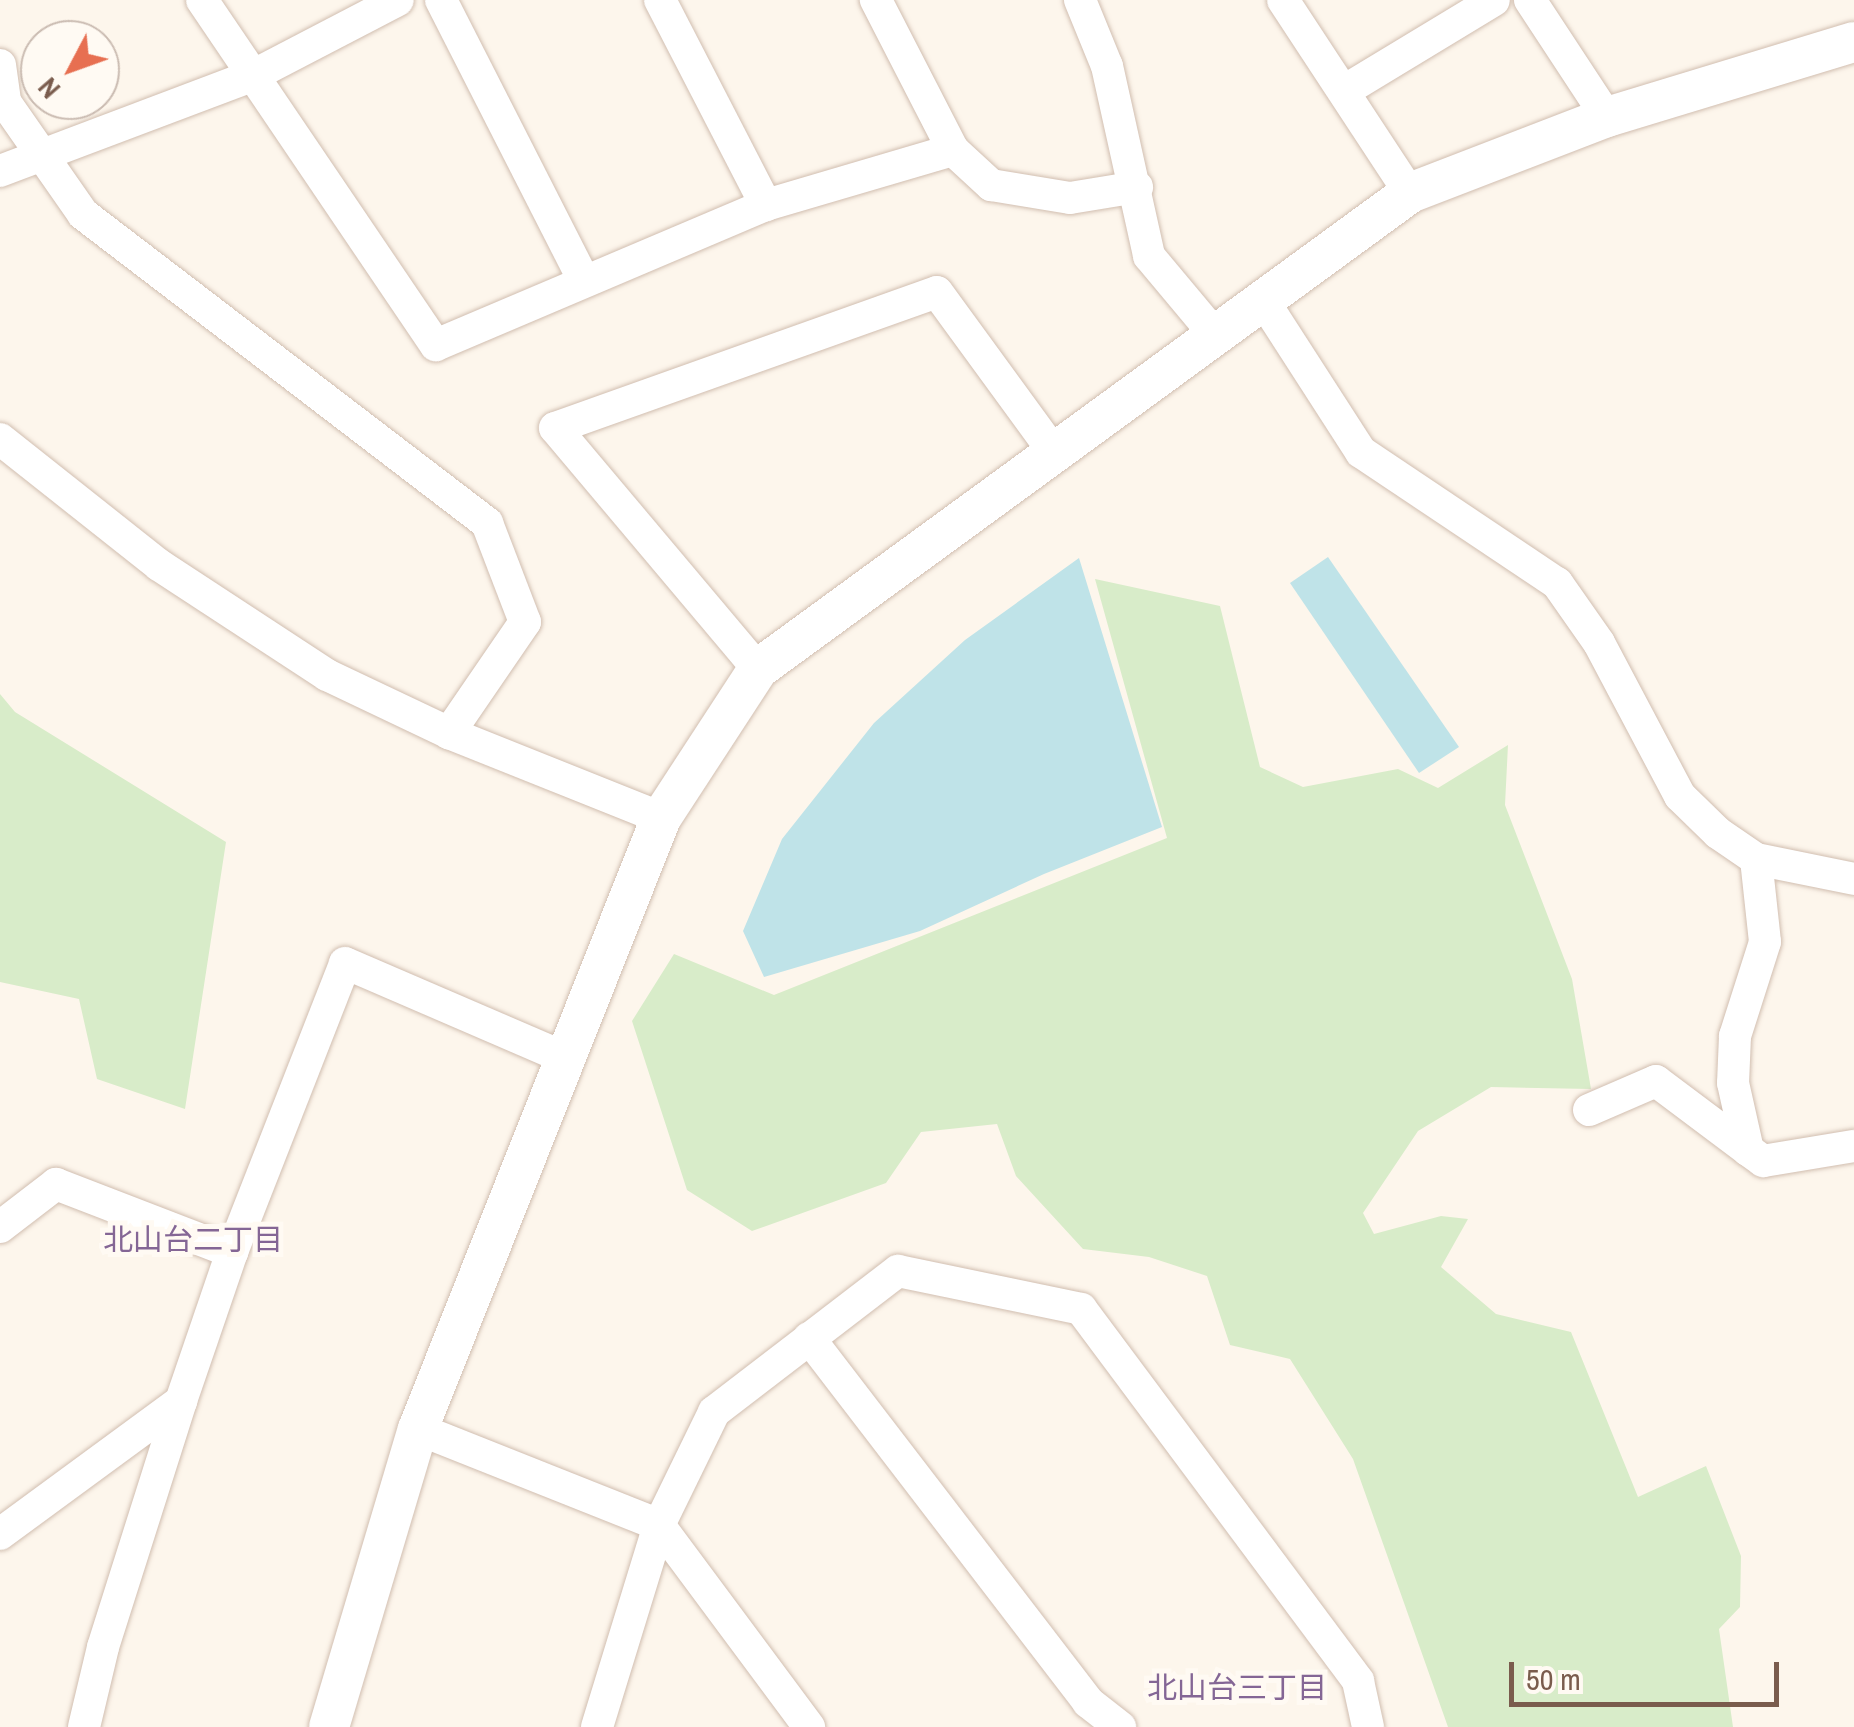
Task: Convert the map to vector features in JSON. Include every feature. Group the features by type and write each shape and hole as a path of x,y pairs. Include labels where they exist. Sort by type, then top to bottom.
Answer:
{"street":[{"path":"202,0 436,346 583,279 766,205 954,150"},
{"path":"0,171 254,76 398,0"},
{"path":"441,0 583,279"},
{"path":"660,0 766,205"},
{"path":"876,0 954,150 991,185 1070,198 1137,187"},
{"path":"1080,0 1108,66 1149,256 1215,335"},
{"path":"1283,0 1410,193"},
{"path":"1344,91 1494,0"},
{"path":"1530,0 1606,117"},
{"path":"328,1727 418,1429 661,818 758,670 1410,193 1606,117 1854,42"},
{"path":"0,65 5,102 83,214 487,523 525,622 450,733"},
{"path":"758,670 556,428 937,292 1053,452"},
{"path":"1263,300 1361,452 1557,583 1599,643 1680,796 1718,833 1756,859 1854,879"},
{"path":"0,439 159,565 327,675 450,733 661,818"},
{"path":"1748,1150 1732,1082 1735,1036 1764,942 1756,859"},
{"path":"84,1727 103,1647 180,1401 232,1252 345,964 568,1059"},
{"path":"1589,1110 1656,1081 1763,1161 1854,1146"},
{"path":"0,1227 56,1184 232,1252"},
{"path":"597,1727 659,1525 714,1412 898,1271 1082,1309 1358,1681 1368,1727"},
{"path":"809,1338 1088,1702 1120,1727"},
{"path":"0,1534 180,1401"},
{"path":"418,1429 659,1525 808,1727"}],"green space":[{"path":"1095,579 1220,606 1260,767 1303,787 1398,769 1438,788 1508,745 1505,805 1572,979 1591,1089 1491,1087 1418,1131 1363,1213 1374,1234 1441,1216 1468,1219 1441,1267 1496,1314 1571,1332 1638,1497 1706,1466 1741,1556 1740,1607 1719,1629 1733,1727 1448,1727 1353,1459 1290,1359 1230,1345 1207,1276 1149,1257 1083,1249 1016,1176 997,1124 921,1132 886,1183 752,1231 687,1190 632,1021 674,954 774,995 1167,838"},
{"path":"0,694 15,712 226,842 185,1109 97,1079 79,999 0,982"}],"water":[{"path":"1328,557 1459,747 1419,773 1290,583"},
{"path":"1079,558 1162,827 1044,874 920,931 764,977 743,931 782,839 874,723 965,640"}],"district":[{"name":"北山台二丁目","path":"193,1239"},
{"name":"北山台三丁目","path":"1237,1687"}]}
